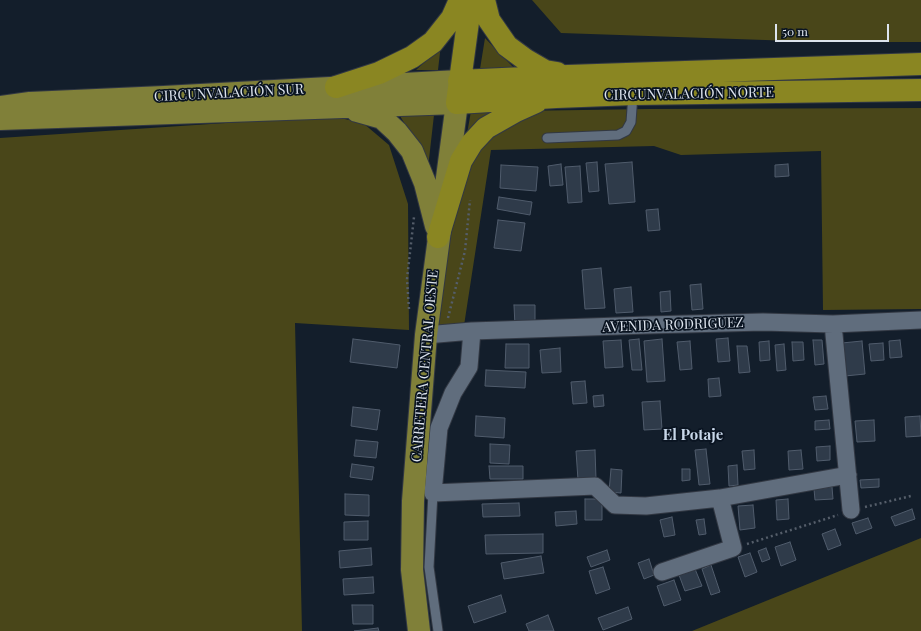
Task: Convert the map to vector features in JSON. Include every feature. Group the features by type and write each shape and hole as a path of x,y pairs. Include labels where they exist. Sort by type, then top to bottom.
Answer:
{"highway":[{"path":"333,97 412,57 433,42 452,18 460,0"},
{"path":"456,103 471,0"},
{"path":"484,0 489,20 506,46 526,60 545,70 568,76"},
{"name":"CIRCUNVALACIÓN NORTE","path":"459,81 921,64"},
{"name":"CIRCUNVALACIÓN NORTE","path":"456,103 633,94 921,90"},
{"path":"438,237 461,161 472,143 486,128 516,111 534,102 556,97"}],"main road":[{"name":"CIRCUNVALACIÓN SUR","path":"0,119 333,97 459,81"},
{"name":"CIRCUNVALACIÓN SUR","path":"0,107 30,103 164,97 333,97 456,103"},
{"path":"333,97 362,112 382,118 397,132 412,150 423,177 438,237"},
{"name":"CARRETERA CENTRAL OESTE","path":"419,631 412,570 412,501 435,334 438,237 456,103"}],"street":[{"name":"AVENIDA RODRIGUEZ","path":"435,334 472,331 748,322 833,324 921,320"},
{"path":"833,324 851,510"},
{"path":"472,331 469,367 453,393 439,428 433,493 595,486 615,505 646,506 720,498 848,475"},
{"path":"662,572 733,548 720,498"}],"lane":[{"path":"547,138 618,135 626,131 631,122 633,94"},
{"path":"433,493 429,567 438,631"}],"path":[{"path":"435,334 465,251 470,200"},
{"path":"410,315 407,279 414,214"},
{"path":"733,548 851,510 911,496"}],"shaded area":[{"path":"532,0 921,0 921,42 823,42 561,33"},
{"path":"485,38 513,67 480,69"},
{"path":"441,44 438,70 416,70 430,57"},
{"path":"921,108 921,309 823,310 821,151 681,155 654,146 491,150 463,332 426,335 461,161 516,111"},
{"path":"493,110 467,134 471,111"},
{"path":"434,115 428,168 414,139 400,116"},
{"path":"331,116 363,123 389,145 408,204 409,330 295,323 302,631 0,631 0,138"},
{"path":"921,538 921,631 692,631"}],"building":[{"path":"597,162 599,191 589,192 586,163"},
{"path":"632,162 635,202 609,204 605,164"},
{"path":"561,164 563,185 550,186 548,166"},
{"path":"788,164 789,176 775,177 775,165"},
{"path":"501,165 538,167 536,191 500,188"},
{"path":"580,166 582,202 568,203 565,167"},
{"path":"499,197 532,202 530,215 497,209"},
{"path":"658,209 660,230 648,231 646,210"},
{"path":"498,220 525,223 521,251 494,248"},
{"path":"601,268 605,308 585,309 582,270"},
{"path":"701,284 703,309 692,310 690,285"},
{"path":"631,287 633,312 616,313 614,289"},
{"path":"670,291 671,311 661,312 660,292"},
{"path":"514,305 535,305 535,326 515,326"},
{"path":"728,338 730,361 718,362 716,339"},
{"path":"353,339 400,345 397,368 350,362"},
{"path":"639,339 642,370 632,370 629,340"},
{"path":"662,339 665,381 647,382 644,341"},
{"path":"621,340 623,367 605,368 603,341"},
{"path":"813,340 822,340 824,364 815,365"},
{"path":"900,340 902,357 890,358 889,341"},
{"path":"690,341 692,369 680,370 677,342"},
{"path":"769,341 770,360 760,361 759,342"},
{"path":"862,341 865,374 845,376 842,343"},
{"path":"792,342 803,342 804,360 793,361"},
{"path":"883,343 884,360 871,361 869,344"},
{"path":"506,344 529,344 529,368 505,368"},
{"path":"784,344 786,370 777,371 775,345"},
{"path":"737,346 747,346 750,372 739,373"},
{"path":"560,348 561,372 542,373 540,350"},
{"path":"486,370 526,372 525,388 485,386"},
{"path":"719,378 721,396 709,397 708,379"},
{"path":"585,381 587,403 573,404 571,382"},
{"path":"603,395 604,406 594,407 593,396"},
{"path":"826,396 828,409 815,410 813,397"},
{"path":"660,401 662,429 644,430 642,402"},
{"path":"353,407 380,410 377,430 351,426"},
{"path":"476,416 505,418 504,438 475,436"},
{"path":"920,416 921,436 906,437 905,417"},
{"path":"829,420 830,429 815,430 815,421"},
{"path":"874,420 875,441 857,442 855,421"},
{"path":"356,440 378,442 376,458 354,456"},
{"path":"490,444 510,445 509,464 490,463"},
{"path":"830,446 830,460 817,461 816,447"},
{"path":"706,449 710,484 699,485 695,450"},
{"path":"595,450 596,479 578,480 576,451"},
{"path":"754,450 755,469 744,470 742,451"},
{"path":"801,450 803,469 789,470 788,451"},
{"path":"352,464 374,467 372,480 350,477"},
{"path":"737,465 738,485 729,486 728,466"},
{"path":"489,466 523,466 523,479 490,479"},
{"path":"611,469 622,470 621,493 609,492"},
{"path":"682,469 690,469 690,480 682,481"},
{"path":"879,479 879,487 861,488 860,480"},
{"path":"832,487 833,499 815,500 814,489"},
{"path":"345,494 369,495 369,516 345,515"},
{"path":"585,499 602,499 602,520 585,520"},
{"path":"788,499 789,519 777,520 776,500"},
{"path":"519,503 520,516 483,517 482,504"},
{"path":"753,505 755,528 740,530 738,506"},
{"path":"912,509 915,519 895,526 891,517"},
{"path":"576,511 577,524 556,526 555,512"},
{"path":"672,517 675,535 664,537 660,520"},
{"path":"868,518 872,528 856,534 852,523"},
{"path":"704,519 706,534 699,535 696,520"},
{"path":"368,521 368,540 344,540 344,522"},
{"path":"835,529 841,545 828,550 822,534"},
{"path":"543,534 543,553 486,554 485,535"},
{"path":"790,542 796,560 781,566 775,547"},
{"path":"371,548 372,565 340,568 339,551"},
{"path":"766,548 770,559 762,562 758,551"},
{"path":"607,550 610,560 591,567 587,557"},
{"path":"750,553 757,572 745,577 738,557"},
{"path":"541,556 544,573 504,579 501,563"},
{"path":"649,559 654,575 644,579 638,563"},
{"path":"711,565 720,592 711,595 702,569"},
{"path":"603,567 610,589 596,594 589,571"},
{"path":"695,569 702,586 685,591 679,575"},
{"path":"373,577 374,593 344,595 343,579"},
{"path":"674,580 681,600 664,606 657,586"},
{"path":"501,595 506,612 474,623 468,606"},
{"path":"352,605 373,605 373,624 353,624"},
{"path":"628,607 632,619 603,630 598,618"},
{"path":"548,615 554,631 529,631 526,624"},
{"path":"378,628 379,631 354,631"}],"district":[{"name":"El Potaje","path":"693,435"}]}
